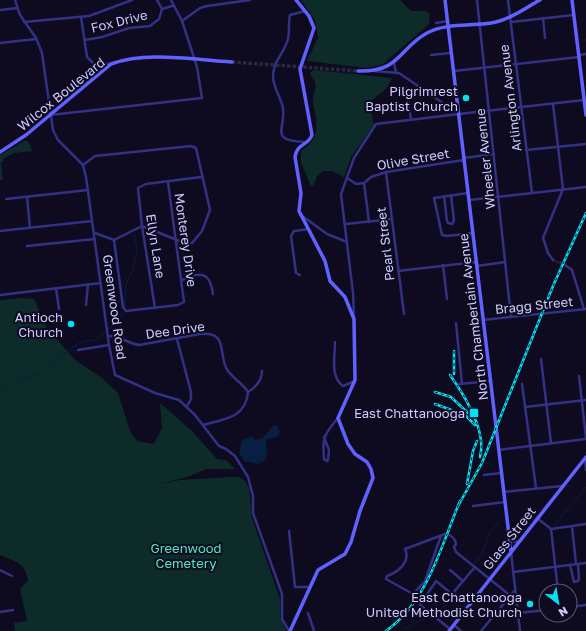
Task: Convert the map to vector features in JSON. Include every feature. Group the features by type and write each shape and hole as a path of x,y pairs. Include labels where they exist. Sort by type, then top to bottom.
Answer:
{"street":[{"path":"15,0 24,22 36,38 42,53 50,115 58,140 83,165 95,156 191,146 196,148 199,154 202,177 210,210 208,221 192,243 187,244 142,226 114,240 94,233"},
{"path":"116,0 117,5"},
{"path":"24,22 69,16 89,16 132,0"},
{"path":"157,0 162,9"},
{"path":"50,115 202,98 197,67 182,21 172,6 171,0"},
{"path":"182,21 200,8 250,0"},
{"path":"296,0 312,21 314,28 300,69 312,135 311,138 297,148 294,157 301,193 299,208 300,214 310,229 325,261 330,281 345,297 354,319"},
{"name":"North Chamberlain Avenue","path":"445,0 520,631"},
{"name":"Wheeler Avenue","path":"477,0 512,317"},
{"name":"Arlington Avenue","path":"508,0 532,193"},
{"path":"511,20 540,0"},
{"path":"572,0 579,56 584,81 586,115"},
{"name":"Fox Drive","path":"85,40 102,37 129,28 150,26 159,19 162,9 172,6"},
{"path":"0,10 17,8"},
{"path":"305,11 290,15 288,39 278,58 273,76 275,87 283,106 284,112 280,128 283,135 291,141 306,142"},
{"path":"370,71 394,63 427,33 448,27 574,15"},
{"path":"81,17 87,56 89,60 97,64 111,64"},
{"path":"543,18 544,38"},
{"path":"436,23 448,21"},
{"path":"0,43 36,38"},
{"path":"431,55 451,54"},
{"path":"454,71 586,54"},
{"name":"Wilcox Boulevard","path":"0,152 26,135 111,64 122,60 148,56 232,62"},
{"path":"394,63 398,73"},
{"path":"358,71 398,73 459,114"},
{"path":"406,88 411,119"},
{"path":"324,436 329,450 327,461 324,459 323,451 324,436 338,418 355,380 353,292 342,194 354,158 376,124 585,101"},
{"path":"552,260 548,254 543,238 563,190 553,104"},
{"path":"526,150 586,144"},
{"name":"Olive Street","path":"347,178 356,184 364,184 371,177 386,172 494,154"},
{"name":"Greenwood Road","path":"83,165 95,238 109,345 115,375 155,393 173,397 187,406 219,446 235,456 248,477 253,496 253,513 282,594 282,619 289,631"},
{"name":"Pearl Street","path":"386,172 404,314"},
{"path":"168,182 202,177"},
{"name":"Ellyn Lane","path":"155,308 142,226 138,188 146,184 168,182"},
{"name":"Monterey Drive","path":"155,308 184,302 168,182"},
{"path":"364,184 369,222"},
{"path":"469,200 586,187"},
{"path":"6,199 88,190"},
{"path":"468,193 434,198 442,235 447,236 473,233"},
{"path":"444,196 447,221 448,223 452,224 454,221 451,195"},
{"path":"27,197 30,228"},
{"path":"300,214 310,220 326,234 347,242"},
{"path":"346,224 392,219"},
{"path":"0,231 92,221"},
{"path":"300,275 296,273 291,236 294,232 310,229"},
{"path":"27,246 95,238"},
{"path":"114,240 123,307 126,311 155,308"},
{"path":"398,271 444,265 505,262"},
{"path":"444,265 447,299"},
{"path":"565,265 572,270 585,309"},
{"path":"182,280 193,275 201,274 207,277 211,283 213,294"},
{"path":"0,295 101,283"},
{"path":"86,305 88,284"},
{"path":"56,288 59,309"},
{"name":"Bragg Street","path":"484,320 585,309"},
{"path":"456,323 461,384 491,381"},
{"name":"Dee Drive","path":"108,336 119,336 131,344 139,345 207,333 216,337 222,344 223,358 228,371 248,392"},
{"path":"177,339 192,392 192,399 187,406"},
{"path":"335,342 335,375 337,382 343,386 355,380"},
{"path":"78,350 109,345"},
{"path":"541,359 551,443"},
{"path":"203,425 236,416 247,401 248,392 258,384 262,377 262,371"},
{"path":"499,450 586,438 579,376"},
{"path":"522,384 532,446 536,488"},
{"path":"525,407 586,400"},
{"path":"289,631 318,570 345,554 351,542 372,478 371,469 367,462 355,454 348,444 338,418"},
{"path":"585,458 586,470"},
{"name":"Glass Street","path":"449,630 585,458"},
{"path":"484,475 502,472"},
{"path":"503,492 562,486"},
{"path":"473,506 504,502"},
{"path":"537,518 551,529 557,583"},
{"path":"551,529 586,524"},
{"path":"570,565 572,580 578,581 572,526"},
{"path":"289,530 295,587 310,587"},
{"path":"441,536 425,581 414,594 386,579 387,576 399,572 406,559 405,549 441,536 447,534 456,539 456,544 454,547 456,552 517,601"},
{"path":"509,538 513,541 519,541"},
{"path":"513,572 586,563"},
{"path":"449,630 420,605 436,581 452,594 474,567"},
{"path":"0,570 12,576"},
{"path":"450,570 463,581"},
{"path":"481,631 515,590"},
{"path":"0,612 13,610"},
{"path":"518,613 538,611"},
{"path":"308,613 314,631"},
{"path":"453,625 460,631"}],"green space":[{"path":"301,0 400,0 411,11 426,11 430,14 429,24 382,65 366,68 307,61 318,38 315,20"},
{"path":"314,70 392,78 386,89 372,100 372,107 370,109 374,125 351,157 344,177 332,171 323,171 317,176 313,186 311,186 301,163 301,151 313,140 316,128 313,100 315,81 310,73"},
{"path":"24,141 28,141 33,153 32,151 14,153 3,159 4,161 1,162 3,180 0,180 0,155"},
{"name":"Greenwood Cemetery","path":"24,298 34,299 47,328 75,360 102,378 118,393 130,431 137,441 154,444 162,428 160,403 192,431 217,459 226,460 235,469 207,469 184,478 159,484 180,480 229,477 239,477 245,481 249,488 252,518 280,599 280,617 286,631 15,631 14,623 27,621 20,589 28,581 25,570 22,566 15,561 0,555 0,300"}],"water":[{"path":"273,425 278,426 280,432 277,437 267,439 266,459 258,464 244,461 239,453 242,440 252,436 255,440 261,438 266,435"}],"waterway":[{"path":"580,40 586,40"},
{"path":"125,308 126,284 133,269 137,249 134,233"},
{"path":"108,329 120,319 124,311"},
{"path":"0,393 12,384 36,375 79,343 96,340 106,331"},
{"path":"554,526 586,487"},
{"path":"474,564 482,554 490,532 500,521"},
{"path":"435,615 439,613 465,580"},
{"path":"402,630 431,615"}],"tunnel":[{"path":"232,62 358,71"},
{"path":"553,260 565,265"}],"railway":[{"path":"458,506 482,463 553,286 586,213"},
{"path":"454,351 454,374"},
{"path":"450,375 468,403 478,425 481,447 480,457"},
{"path":"435,392 451,397 468,413"},
{"path":"435,404 465,415 475,425"},
{"path":"467,484 473,451 477,441"},
{"path":"386,631 400,619 423,589 432,572 460,501"}],"place":[{"name":"Pilgrimrest Baptist Church","path":"466,98"},
{"name":"Antioch Church","path":"71,324"},
{"name":"East Chattanooga","path":"474,413"},
{"name":"East Chattanooga United Methodist Church","path":"530,604"}]}
